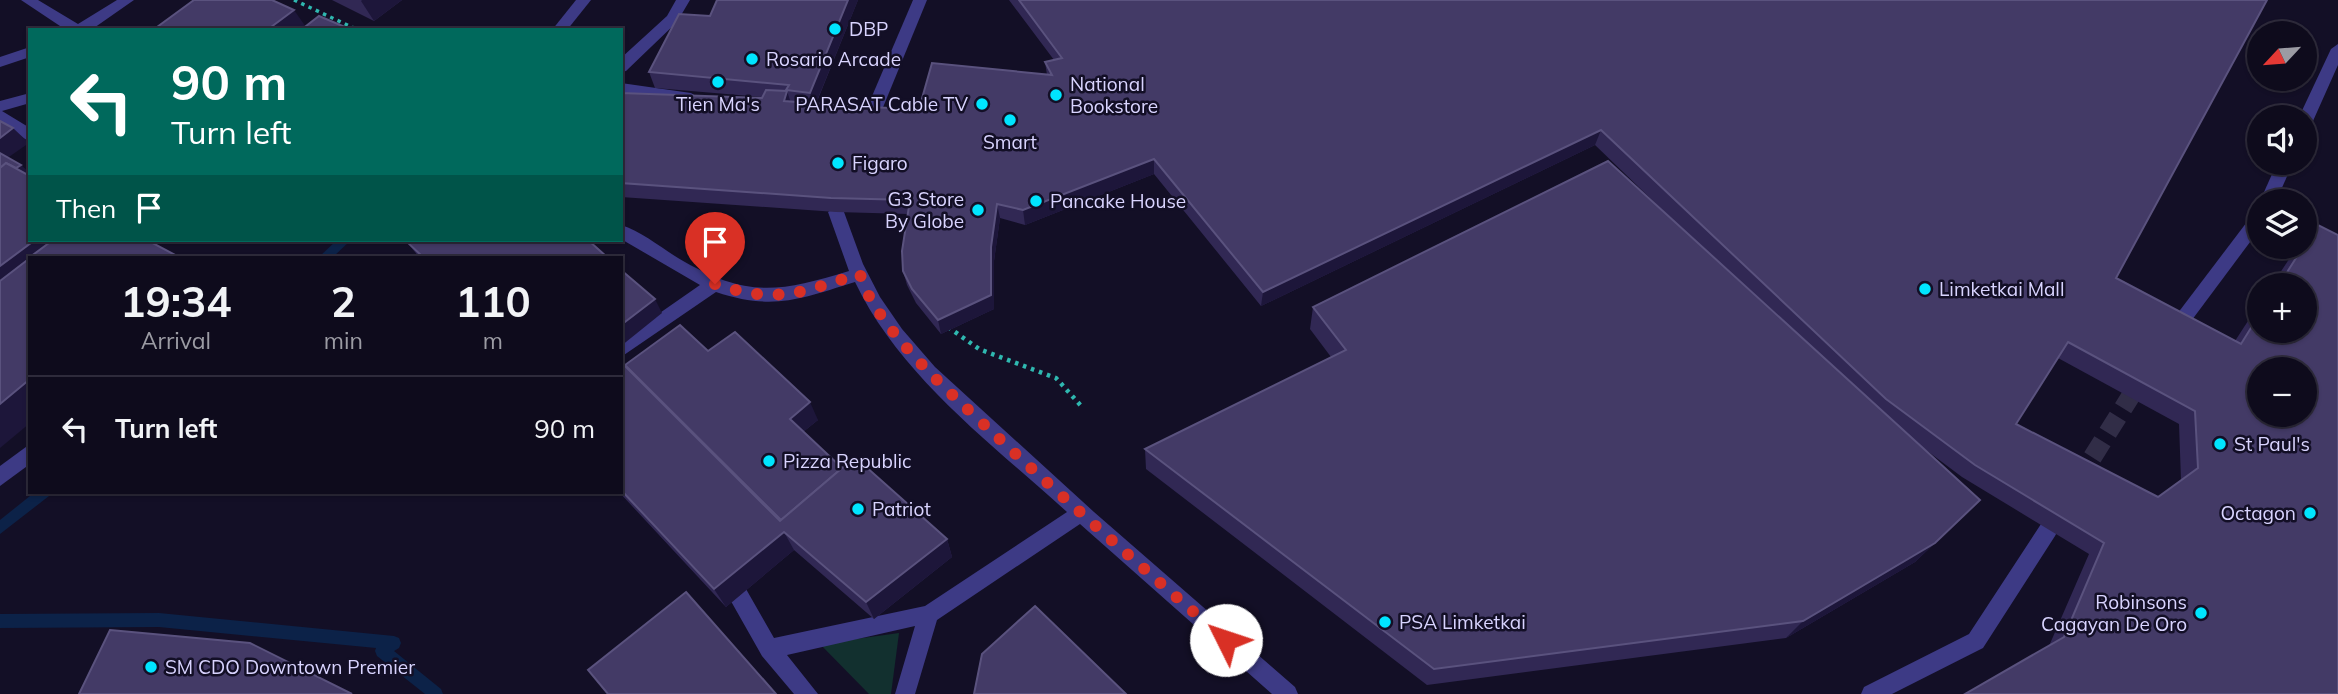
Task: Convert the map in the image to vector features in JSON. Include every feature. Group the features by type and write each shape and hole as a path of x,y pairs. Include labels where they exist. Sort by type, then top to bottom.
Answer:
{"street":[{"path":"28,0 75,28"},
{"path":"81,28 127,0"},
{"path":"561,28 584,0"},
{"path":"623,65 672,19 683,0"},
{"path":"867,116 920,0"},
{"path":"2312,105 2338,49"},
{"path":"0,62 28,53"},
{"path":"623,88 703,100"},
{"path":"0,106 28,98"},
{"path":"0,116 28,136 8,146"},
{"path":"836,212 850,258 864,286 883,317 939,383 1081,513 1287,694"},
{"path":"623,232 693,275 751,294 775,296 860,274"},
{"path":"2174,331 2247,234"},
{"path":"623,349 715,284"},
{"path":"0,478 28,454"},
{"path":"769,649 929,614 1081,513"},
{"path":"1871,694 1976,641 2048,530"},
{"path":"739,596 769,649 808,694"},
{"path":"905,694 929,614"}],"path":[{"path":"294,0 354,28"},
{"path":"941,318 949,328 979,349 1056,378 1083,408"}],"green space":[{"path":"899,633 891,694 869,694 820,644"}],"building":[{"path":"194,0 272,0 294,10 270,28 156,28"},
{"name":"Rosario Arcade","path":"717,0 848,0 810,93 786,90 789,85 649,72 679,14 710,16"},
{"name":"Limketkai Mall","path":"1019,0 2267,0 2256,21 2247,21 2247,37 2116,278 2241,344 2247,334 2247,343 2317,343 2317,273 2287,273 2295,259 2317,259 2318,225 2338,235 2338,694 1965,694 2064,637 2104,543 1975,465 1886,399 1601,130 1263,292 1154,159 1023,210 997,204 991,247 991,295 938,320 912,289 903,271 902,251 910,200 831,198 623,183 623,93 762,98 766,90 787,91 784,101 919,109 932,63 1052,75 1045,62 1062,58","holes":["2068,342 2195,411 2198,468 2158,497 2016,424"]},
{"path":"319,16 347,28 304,28"},
{"path":"0,121 13,128 0,138"},
{"path":"0,153 21,165 16,168 6,163 0,168"},
{"path":"1608,161 1980,500 1935,543 1803,621 1434,669 1145,449 1346,350 1313,307"},
{"path":"6,163 28,175 28,242 32,242 0,266 0,168"},
{"path":"50,242 151,242 177,256 31,256"},
{"path":"407,242 590,242 606,256 422,256"},
{"path":"28,260 28,381 0,404 0,281"},
{"path":"623,272 655,299 623,323"},
{"name":"Pizza Republic","path":"680,325 708,351 735,332 810,402 790,419 842,468 781,520 625,365"},
{"path":"625,366 780,521 855,457 947,539 866,602 784,532 714,589 623,492"},
{"path":"686,592 776,694 608,694 588,670"},
{"path":"1035,606 1126,694 974,694 982,654"},
{"name":"SM CDO Downtown Premier","path":"110,630 250,643 352,694 79,694"}],"waterway":[{"path":"326,256 343,242"},
{"path":"0,528 42,494"},
{"path":"0,621 159,620 394,643 382,651 436,694"}],"tunnel":[{"path":"2077,482 2142,378"}],"place":[{"name":"DBP","path":"835,29"},
{"name":"Rosario Arcade","path":"752,59"},
{"name":"Tien Ma's","path":"718,82"},
{"name":"National Bookstore","path":"1056,95"},
{"name":"PARASAT Cable TV","path":"982,104"},
{"name":"Smart","path":"1010,120"},
{"name":"Figaro","path":"838,163"},
{"name":"Pancake House","path":"1036,201"},
{"name":"G3 Store By Globe","path":"978,210"},
{"name":"Limketkai Mall","path":"1925,289"},
{"name":"St Paul's","path":"2220,444"},
{"name":"Pizza Republic","path":"769,461"},
{"name":"Patriot","path":"858,509"},
{"name":"Octagon","path":"2310,513"},
{"name":"Robinsons Cagayan De Oro","path":"2201,613"},
{"name":"PSA Limketkai","path":"1385,622"},
{"name":"SM CDO Downtown Premier","path":"151,667"}],"route":[{"path":"715,284 738,292 775,296 788,295 860,274 864,286 883,317 939,383 1081,513 1226,640"}]}
